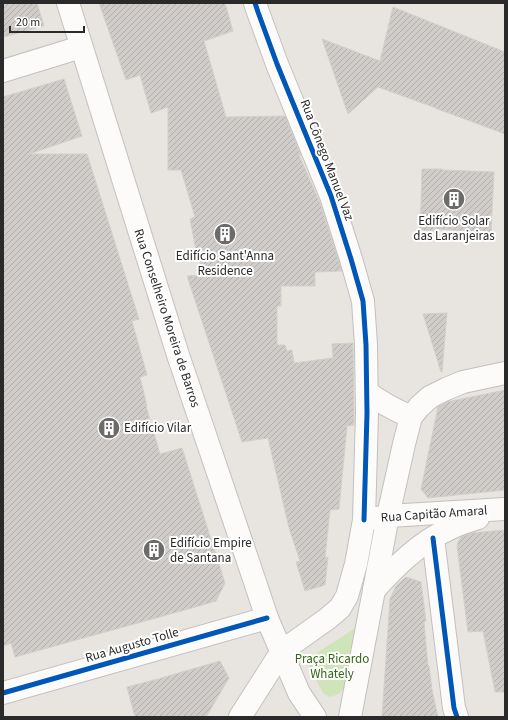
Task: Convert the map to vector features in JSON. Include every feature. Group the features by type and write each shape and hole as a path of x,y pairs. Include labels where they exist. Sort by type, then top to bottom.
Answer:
{"main road":[{"name":"Rua Conselheiro Moreira de Barros","path":"68,3 178,355 267,618 282,650 299,693 315,717"},
{"name":"Rua Cônego Manuel Vaz","path":"255,3 277,64 331,196 363,301 367,392 364,520"},
{"path":"3,71 81,47"},
{"path":"350,717 388,516 411,417 430,397 446,389 463,382 505,374"},
{"path":"367,392 378,400 411,417"},
{"name":"Rua Capitão Amaral","path":"364,520 388,516 505,510"},
{"name":"Rua Capitão Amaral","path":"374,590 393,570 433,538 460,524 505,510"},
{"path":"240,717 282,650 328,620 340,608 347,596 356,564 364,520"},
{"path":"433,538 454,708 457,717"},
{"name":"Rua Augusto Tolle","path":"3,693 267,618"}],"green space":[{"name":"Praça Ricardo Whately","path":"357,627 348,683 339,694 330,697 323,693 307,663 309,658"}],"building":[{"path":"3,3 37,3 44,26 3,37"},
{"path":"99,3 225,3 233,31 204,41 226,117 285,116 301,155 299,155 320,203 342,271 315,272 315,286 281,286 281,306 277,306 277,345 285,345 287,351 292,350 294,363 333,358 332,344 353,343 354,425 347,426 339,509 330,510 325,558 328,557 325,585 305,591 296,562 300,561 289,528 268,438 242,442 187,276 204,275 196,250 190,219 195,217 181,170 168,170 168,107 151,113 140,75 126,80"},
{"path":"393,7 505,52 505,134 378,87 348,114 322,39 380,61"},
{"path":"64,79 82,136 29,154 87,154 139,319 132,321 147,375 140,377 146,406 160,454 182,448 225,583 216,601 15,657 11,643 3,646 3,97"},
{"name":"Edifício Solar das Laranjeiras","path":"422,169 494,172 491,233 439,229 438,231 419,230"},
{"path":"447,313 442,372 441,372 423,314"},
{"path":"505,390 505,490 428,498 421,489 438,407 447,402"},
{"path":"505,530 505,692 495,692 483,631 468,632 457,546 461,537 471,533"},
{"path":"406,577 421,582 426,621 424,622 428,666 438,717 382,717 390,599 396,586"},
{"path":"220,661 229,678 206,717 135,717 127,687"}],"cycle path":[{"path":"255,3 277,64 331,196 363,301 366,345 367,413 364,520"},
{"path":"433,538 454,708 457,717"},
{"path":"3,693 267,618"}],"place":[{"name":"Edifício Solar das Laranjeiras","path":"454,199"},
{"name":"Edifício Sant'Anna Residence","path":"225,234"},
{"name":"Edifício Vilar","path":"109,428"},
{"name":"Edifício Empire de Santana","path":"154,550"}]}
